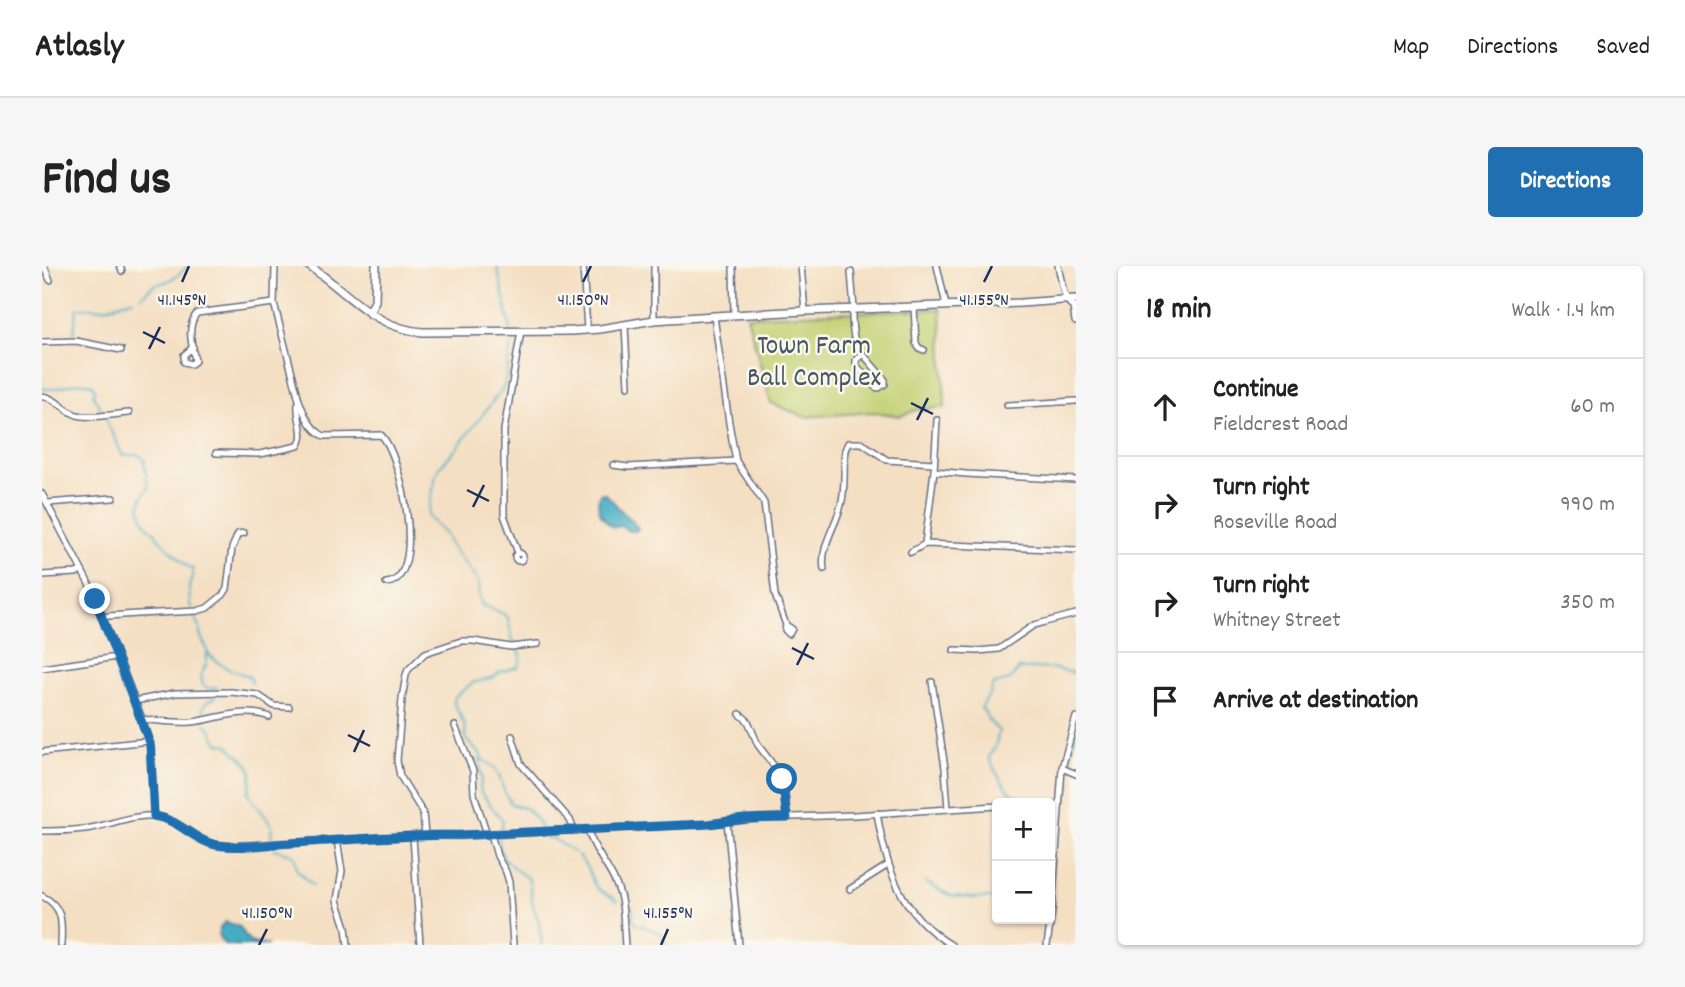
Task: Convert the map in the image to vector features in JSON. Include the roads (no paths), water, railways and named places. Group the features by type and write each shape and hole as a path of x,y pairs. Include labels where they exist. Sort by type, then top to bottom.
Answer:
{"main road":[{"path":"309,266 369,313 389,325 414,331 587,330 654,320 734,314 1072,300 1076,321"},
{"path":"369,313 375,299 376,266"}],"street":[{"path":"44,266 50,280"},
{"path":"275,266 274,303 305,416 324,436 378,434 384,437 387,443 405,498 408,532 405,569 396,580 386,583"},
{"path":"583,266 587,330"},
{"path":"654,266 654,320"},
{"path":"733,266 734,314"},
{"path":"801,266 805,310"},
{"path":"937,266 946,306"},
{"path":"1058,266 1064,293 1072,300"},
{"path":"851,272 853,335 857,347 863,354 885,380 885,384 879,388 875,387 855,363 863,354"},
{"path":"193,347 190,328 197,313 274,303"},
{"path":"914,306 916,342 919,348 924,350"},
{"path":"714,316 736,461 764,503 775,595 786,625"},
{"path":"625,325 628,386"},
{"path":"515,331 504,430 505,515 518,553"},
{"path":"42,342 76,341 121,350"},
{"path":"42,397 82,415 130,413"},
{"path":"216,453 260,454 298,446 302,438 298,415 299,400"},
{"path":"1007,405 1076,401"},
{"path":"925,544 937,420"},
{"path":"824,569 824,553 842,505 845,450 848,443 862,443 887,460 934,463"},
{"path":"612,465 628,467 736,461"},
{"path":"934,471 1076,480"},
{"path":"42,494 91,588 142,719 149,741 154,816"},
{"path":"47,503 113,498"},
{"path":"103,618 207,608 226,592 233,543 238,534 244,533"},
{"path":"911,552 925,544 1076,550"},
{"path":"42,575 81,571"},
{"path":"954,650 999,649 1034,625 1076,614"},
{"path":"425,835 423,813 400,776 397,761 407,672 430,650 461,641 506,647 538,644"},
{"path":"42,668 117,657"},
{"path":"932,682 948,808"},
{"path":"135,701 175,692 231,692 258,695 274,706 289,707"},
{"path":"142,719 188,722 246,713 269,717"},
{"path":"740,714 748,721 758,745 780,774 787,818"},
{"path":"1047,945 1052,911 1056,803 1076,717"},
{"path":"455,726 473,771 474,794 509,882 513,945"},
{"path":"512,736 521,764 570,820 573,830"},
{"path":"42,752 149,741"},
{"path":"1062,768 1076,774"},
{"path":"42,831 83,829 154,816 169,820 215,845 250,845 708,824 992,806"},
{"path":"877,813 888,865 908,906 922,922 951,945"},
{"path":"727,821 739,945"},
{"path":"588,830 620,893 625,945"},
{"path":"414,836 420,945"},
{"path":"337,840 342,872 337,900 346,926 348,945"},
{"path":"850,889 888,865"},
{"path":"42,896 58,910 62,920 61,945"}],"water":[{"path":"603,493 633,521 638,528 636,531 629,531 621,526 613,527 606,520 600,513 598,504 600,494"},
{"path":"226,922 240,927 252,943 268,945 226,945 218,934"}],"waterway":[{"path":"140,297 155,284 173,278 187,266"},
{"path":"497,266 511,330"},
{"path":"74,333 78,308 103,308 133,300"},
{"path":"501,829 503,821 481,793 481,755 466,740 465,725 454,703 455,697 472,683 517,667 521,654 512,639 508,618 482,605 478,581 444,533 428,516 439,467 503,388 512,335"},
{"path":"42,388 55,389 81,383 93,385 93,395 103,412"},
{"path":"106,418 122,455 138,455 144,459 148,489 140,503 142,515 157,537 193,569 189,585 190,606 193,608"},
{"path":"194,615 207,649 207,663 201,674 203,686 211,689 217,687"},
{"path":"207,653 226,668 251,678 252,684"},
{"path":"1016,798 1000,780 991,763 989,757 999,731 981,708 992,686 1010,680 1019,669 1051,668 1076,673"},
{"path":"205,717 203,707 215,698 216,694"},
{"path":"205,724 219,743 228,745 248,764 252,772 248,792 272,826 271,838"},
{"path":"1069,760 1076,733"},
{"path":"482,759 498,773 511,804 527,809 541,828"},
{"path":"1067,780 1071,785"},
{"path":"545,835 575,853"},
{"path":"499,839 504,858 529,879 542,945"},
{"path":"274,849 292,854 297,870 313,885"},
{"path":"578,855 596,887 617,901"},
{"path":"925,882 951,896 992,898"},
{"path":"626,902 633,910 635,923 660,933 666,945"}],"park label":[{"name":"Town Farm Ball Complex","path":"814,364"}]}
